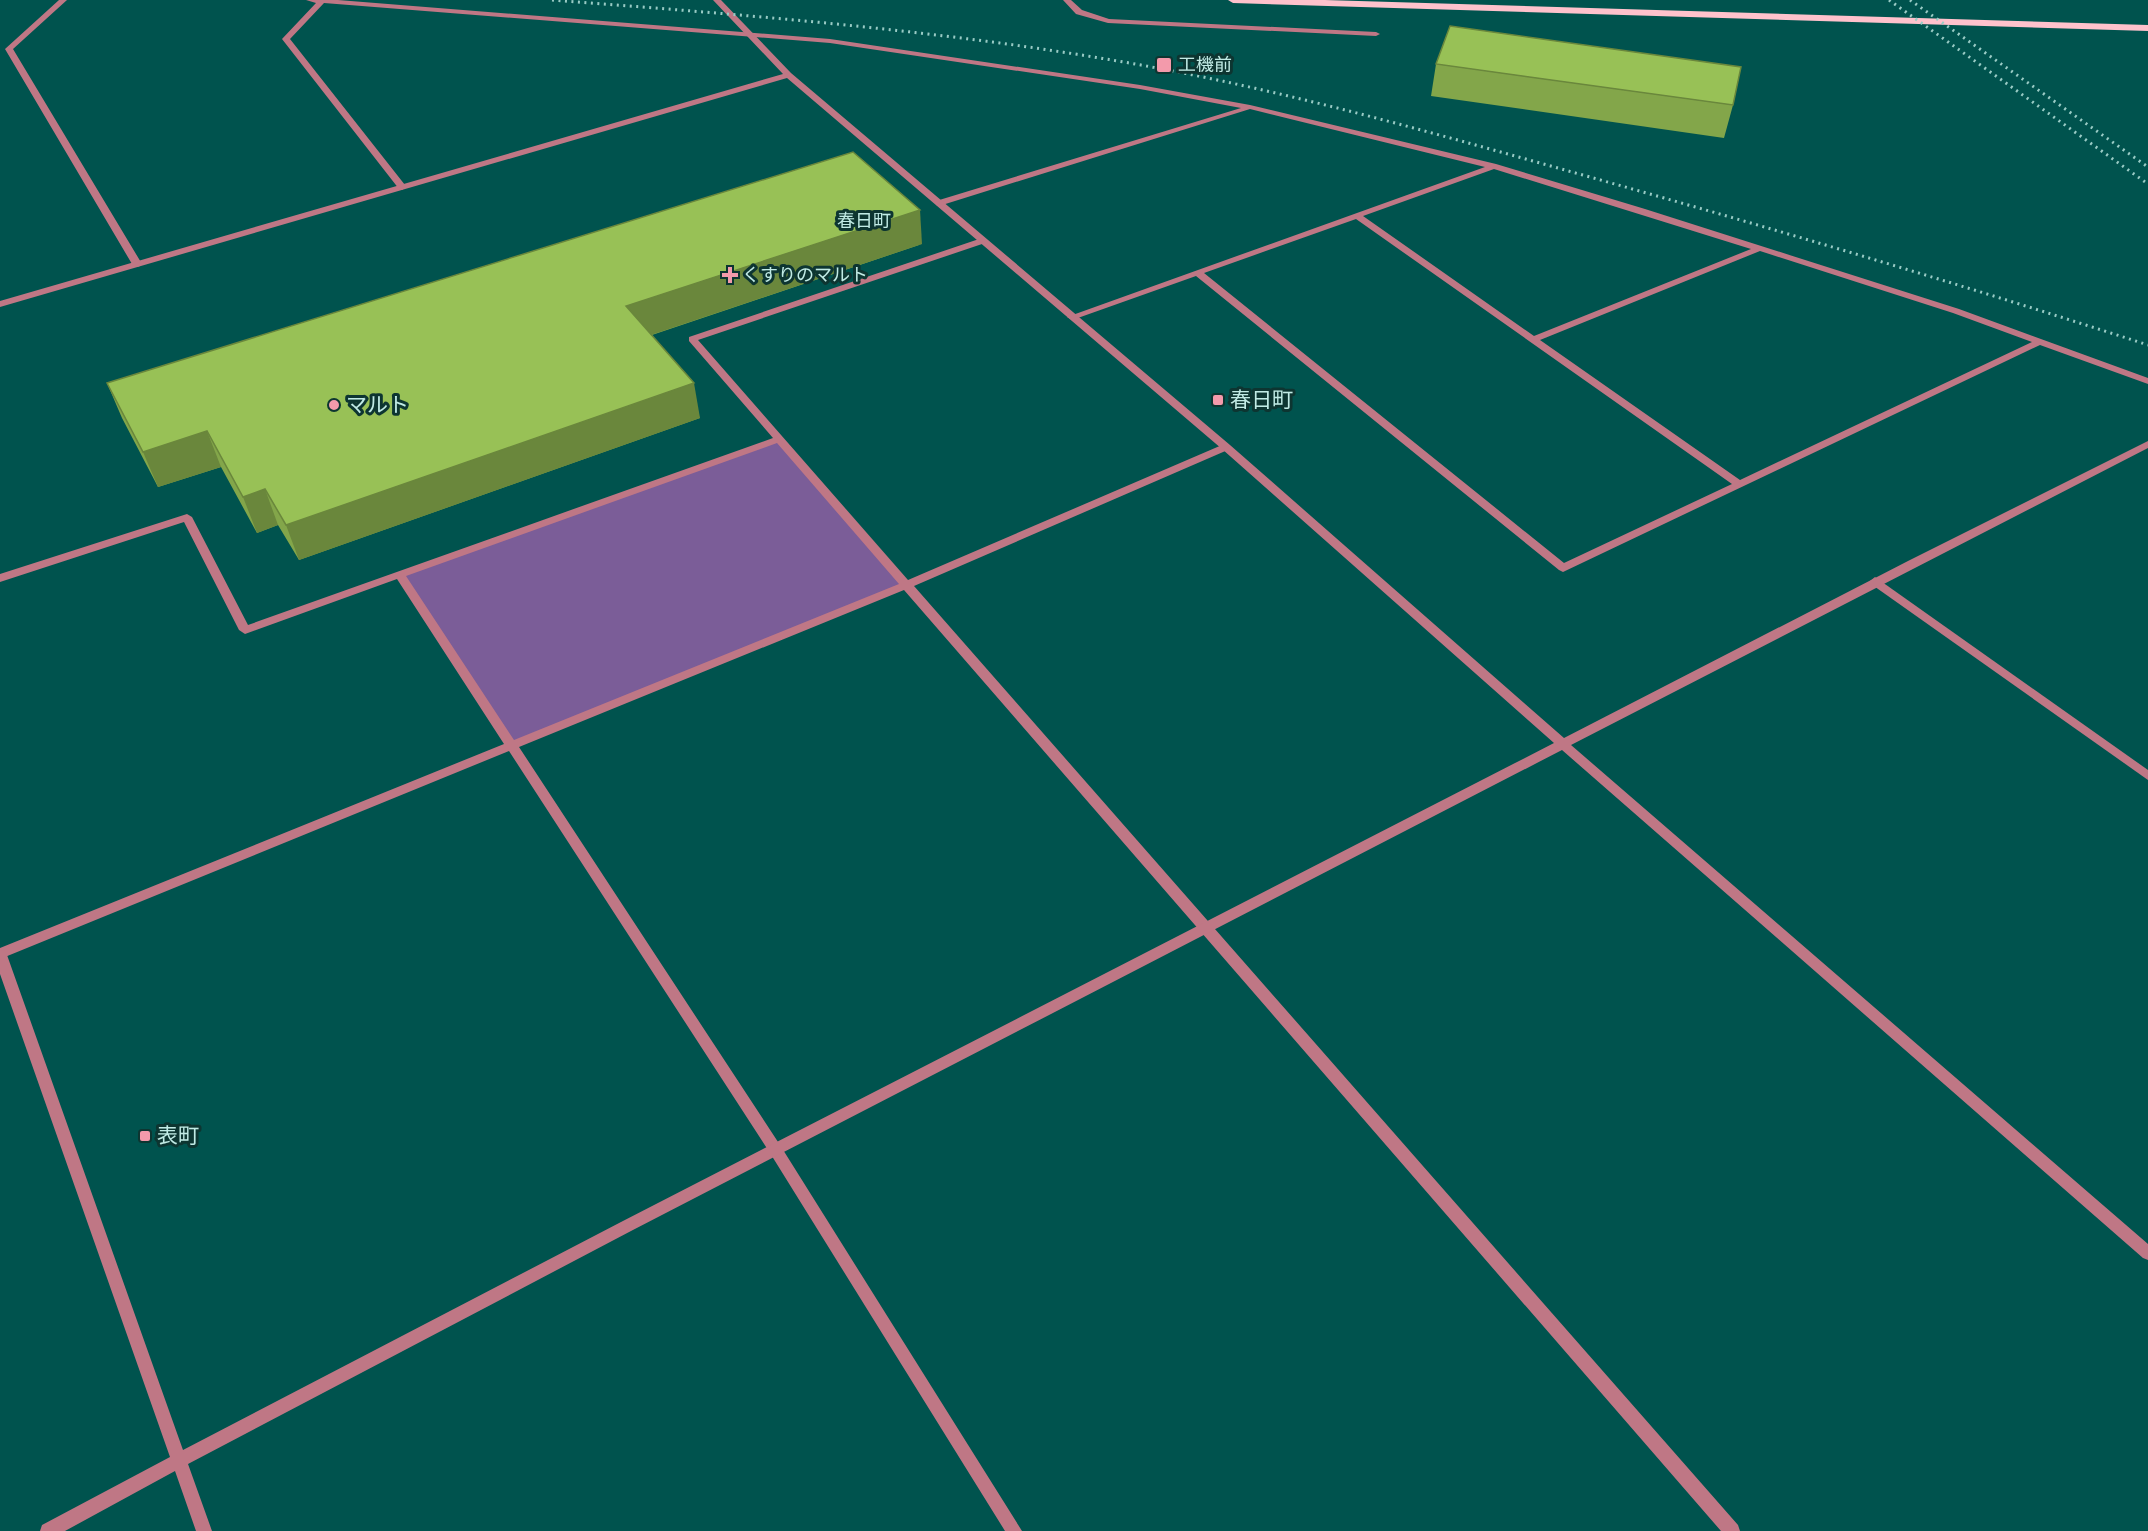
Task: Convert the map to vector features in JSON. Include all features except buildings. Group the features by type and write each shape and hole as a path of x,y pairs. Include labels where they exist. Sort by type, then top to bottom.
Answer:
{"main road":[{"path":"1233,0 1887,22 2148,28"}],"street":[{"path":"63,0 9,49 137,264"},
{"path":"310,0 748,34 886,48 1140,87 1250,107 1493,166 1956,311 2148,381"},
{"path":"717,0 733,14 748,34 788,75 1227,447 1564,745 2148,1253"},
{"path":"1067,0 1079,12 1107,21 1376,34"},
{"path":"322,1 286,39 402,187"},
{"path":"0,304 788,75"},
{"path":"939,203 1250,107"},
{"path":"1072,317 1493,166"},
{"path":"1356,215 1739,484"},
{"path":"982,241 692,339 908,584 1204,929 1731,1531"},
{"path":"1534,339 1758,249"},
{"path":"1198,273 1563,568 2041,341"},
{"path":"0,578 187,517 245,630 780,439"},
{"path":"48,1531 180,1459 775,1149 1564,745 1875,581 2148,444"},
{"path":"204,1531 0,954 908,584 1227,447"},
{"path":"400,575 775,1149 1014,1531"},
{"path":"1875,581 2148,776"}],"shaded area":[{"path":"780,439 908,584 512,746 400,575"}],"railway":[{"path":"552,0 786,19 942,36 1096,57 1223,81 1374,117 1644,192 1933,277 2148,345"},
{"path":"1889,0 2148,184"},
{"path":"1910,0 2148,167"}],"place":[{"name":"工機前","path":"1164,65"},
{"name":"くすりのマルト","path":"730,275"},
{"name":"春日町","path":"1218,400"},
{"name":"マルト","path":"334,405"},
{"name":"表町","path":"145,1136"}],"district":[{"name":"春日町","path":"864,221"}]}
